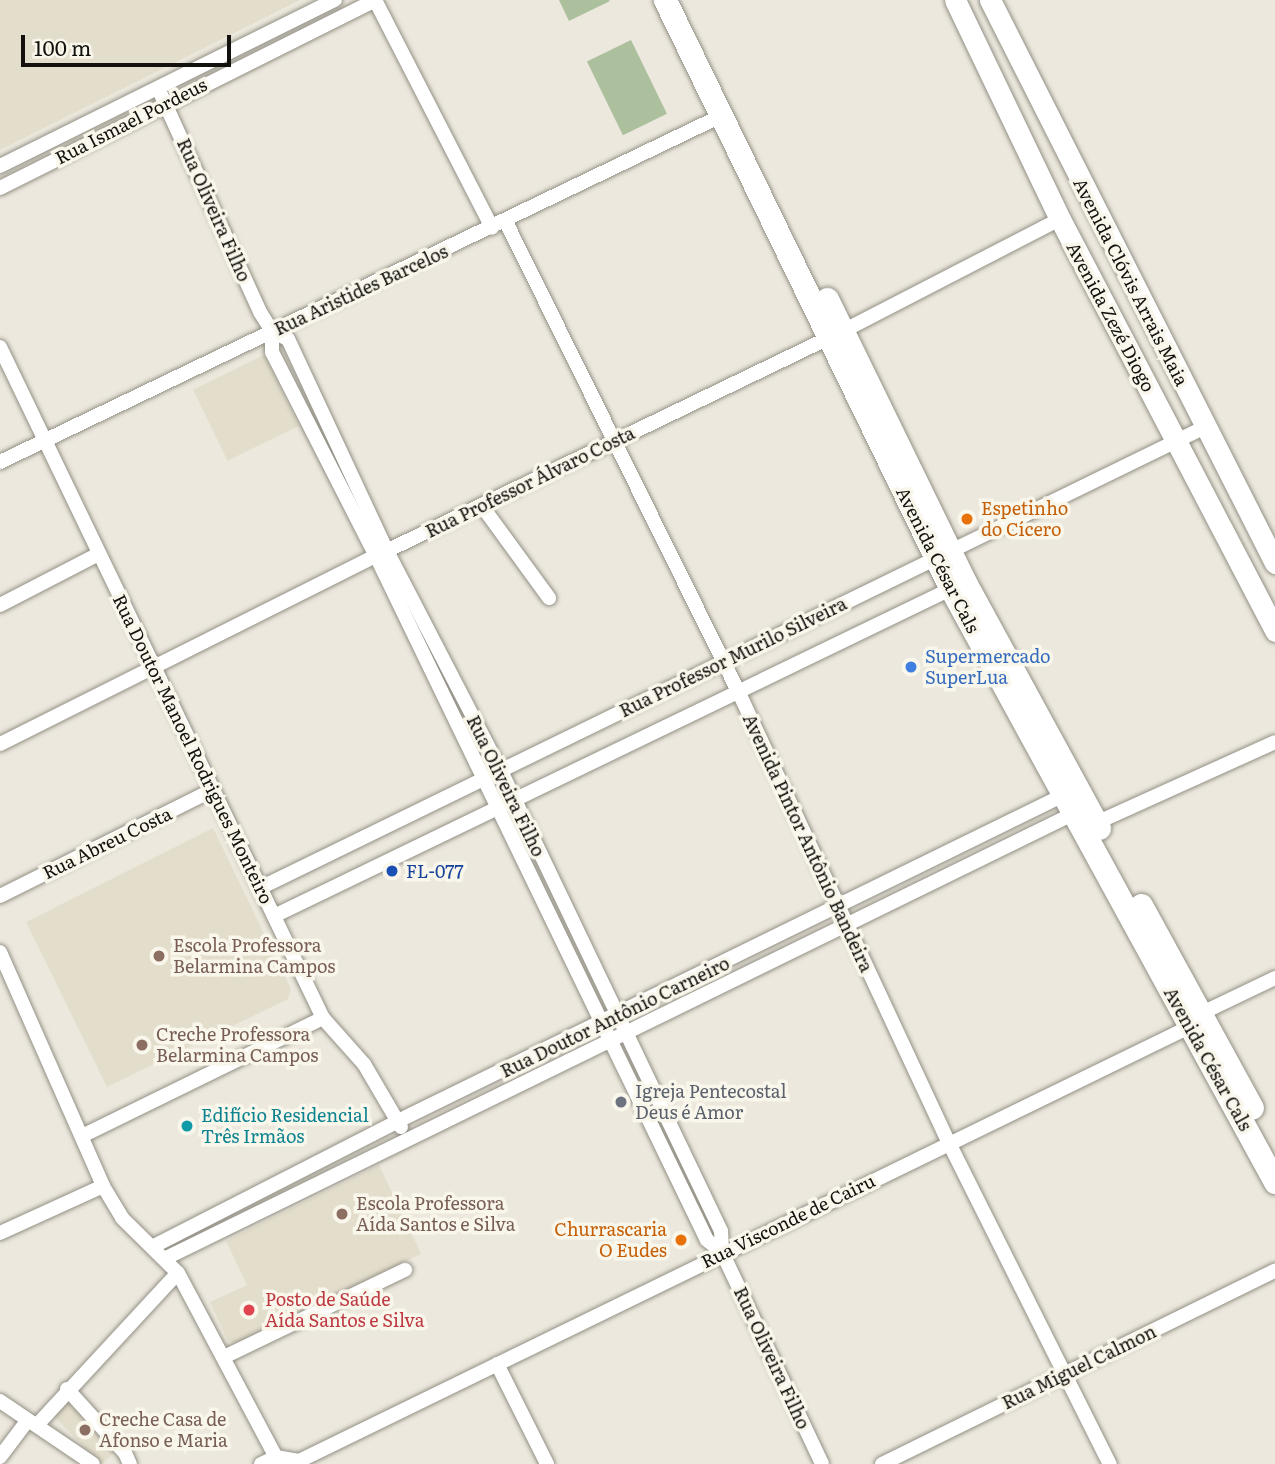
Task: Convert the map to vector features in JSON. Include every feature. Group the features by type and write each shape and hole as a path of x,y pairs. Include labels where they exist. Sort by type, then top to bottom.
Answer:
{"main road":[{"name":"Avenida César Cals","path":"666,0 728,112 958,586 1196,1020 1275,1182"},
{"name":"Avenida César Cals","path":"682,0 728,112"},
{"name":"Avenida Zezé Diogo","path":"955,0 1060,219 1275,631"},
{"name":"Avenida Clóvis Arrais Maia","path":"990,0 1275,563"},
{"name":"Avenida César Cals","path":"1196,1020 1275,1149"}],"street":[{"name":"Rua Ismael Pordeus","path":"0,166 335,0"},
{"name":"Rua Ismael Pordeus","path":"0,188 166,102 375,0"},
{"path":"375,0 492,228"},
{"name":"Rua Oliveira Filho","path":"158,88 272,331 272,352 501,771 721,1231 722,1252 822,1464"},
{"name":"Rua Aristides Barcelos","path":"0,462 506,222 728,112"},
{"name":"Rua Professor Álvaro Costa","path":"0,744 381,553 836,334 1060,219"},
{"name":"Avenida Pintor Antônio Bandeira","path":"506,222 739,693 837,910 949,1143 1110,1464"},
{"name":"Rua Doutor Manoel Rodrigues Monteiro","path":"0,347 323,1018 364,1064 396,1122 409,1136"},
{"name":"Rua Professor Murilo Silveira","path":"260,888 1205,427"},
{"path":"482,506 549,598"},
{"name":"Rua Oliveira Filho","path":"381,553 482,780 608,1039 707,1240 722,1252"},
{"path":"0,605 99,554"},
{"name":"Rua Professor Murilo Silveira","path":"274,916 958,586"},
{"name":"Rua Doutor Antônio Carneiro","path":"152,1247 396,1122 936,861 1080,805 1275,742"},
{"name":"Rua Abreu Costa","path":"0,896 214,790"},
{"name":"Rua Doutor Antônio Carneiro","path":"166,1258 439,1121 943,878 1080,805"},
{"path":"936,861 943,878"},
{"path":"0,952 84,1135 103,1186 122,1218 166,1258 178,1273 276,1457"},
{"name":"Rua Visconde de Cairu","path":"300,1463 722,1252 949,1143 1275,978"},
{"path":"84,1135 323,1018"},
{"path":"491,1076 499,1092"},
{"path":"632,1086 647,1079"},
{"path":"431,1105 439,1121"},
{"path":"658,1141 673,1133"},
{"path":"0,1233 103,1186"},
{"path":"225,1357 405,1270"},
{"name":"Rua Miguel Calmon","path":"882,1464 1275,1271"},
{"path":"0,1457 178,1273"},
{"path":"497,1364 547,1464"},
{"path":"67,1389 125,1453 130,1464"},
{"path":"0,1401 93,1464"},
{"path":"261,1464 276,1457 300,1463"}],"shaded area":[{"path":"0,0 300,0 0,150"},
{"path":"264,355 299,426 228,461 193,390"},
{"name":"Escola Professora Belarmina Campos","path":"213,828 291,989 288,999 107,1087 26,922"},
{"name":"Escola Professora Aída Santos e Silva","path":"379,1165 421,1254 236,1343 228,1341 210,1302 247,1285 226,1241"},
{"name":"Creche Casa de Afonso e Maria","path":"67,1395 118,1448 100,1464 50,1412"}],"green space":[{"path":"559,0 609,0 610,1 569,21"},
{"path":"631,40 667,114 623,135 587,61"}],"place":[{"name":"Espetinho do Cícero","path":"967,519"},
{"name":"Supermercado SuperLua","path":"911,667"},
{"name":"FL-077","path":"392,871"},
{"name":"Escola Professora Belarmina Campos","path":"159,956"},
{"name":"Creche Professora Belarmina Campos","path":"142,1045"},
{"name":"Igreja Pentecostal Deus é Amor","path":"621,1102"},
{"name":"Edifício Residencial Três Irmãos","path":"187,1126"},
{"name":"Escola Professora Aída Santos e Silva","path":"342,1214"},
{"name":"Churrascaria O Eudes","path":"681,1240"},
{"name":"Posto de Saúde Aída Santos e Silva","path":"249,1310"},
{"name":"Creche Casa de Afonso e Maria","path":"85,1430"}]}
